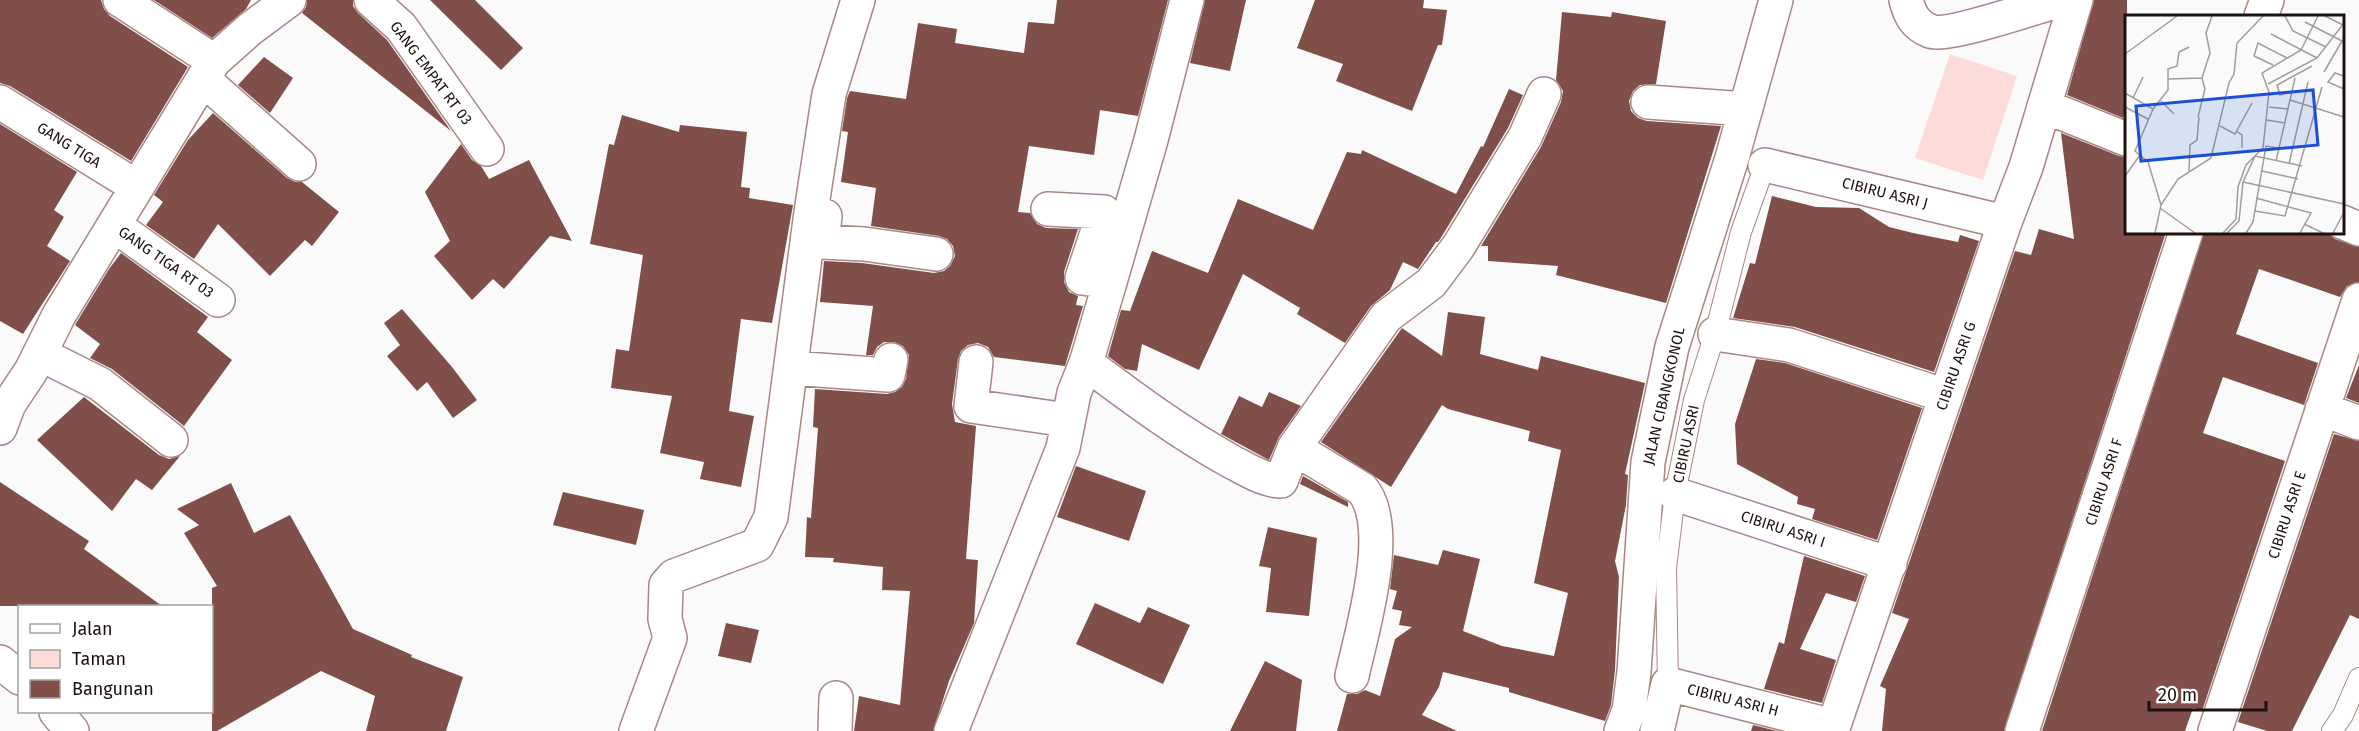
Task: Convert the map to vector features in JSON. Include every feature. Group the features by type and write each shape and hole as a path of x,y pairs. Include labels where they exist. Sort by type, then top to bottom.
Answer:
{"street":[{"path":"120,0 208,70 299,164"},
{"path":"0,428 9,404 40,354 59,315 208,70 250,30 289,0"},
{"name":"GANG EMPAT RT 03","path":"371,0 401,27 487,149"},
{"path":"636,731 669,638 665,619 666,585 674,576 757,545 771,517 829,94 858,0"},
{"path":"951,731 1064,448 1067,420 1074,393 1086,363 1110,282 1187,0"},
{"name":"JALAN CIBANGKONOL","path":"1622,731 1629,710 1635,672 1648,462 1672,347 1746,109 1776,0"},
{"path":"1906,0 1909,12 1917,24 1933,33 1955,31 2061,0"},
{"name":"CIBIRU ASRI G","path":"1833,728 2005,222 2026,167 2076,0"},
{"path":"2261,15 2267,0"},
{"path":"1086,363 1151,412 1209,449 1274,481 1281,480 1293,448 1386,317 1431,283 1458,247 1525,136 1544,94"},
{"name":"GANG TIGA","path":"0,102 137,187"},
{"path":"1648,102 1746,109"},
{"path":"2044,106 2125,137"},
{"name":"CIBIRU ASRI J","path":"1766,165 2005,222"},
{"path":"1048,209 1104,212 1082,278 1110,282"},
{"path":"811,213 825,216 822,242 864,244 936,254"},
{"path":"2344,222 2359,228"},
{"name":"GANG TIGA RT 03","path":"114,225 218,300"},
{"name":"CIBIRU ASRI F","path":"2022,731 2185,234"},
{"name":"CIBIRU ASRI E","path":"2215,731 2359,300"},
{"path":"1715,334 1789,345 1946,396"},
{"path":"40,354 100,384 171,440"},
{"path":"791,368 888,375 891,360"},
{"path":"976,362 971,406 1067,420"},
{"path":"2322,409 2359,423"},
{"path":"1293,448 1362,489 1369,497 1373,511 1377,554 1352,676"},
{"name":"CIBIRU ASRI I","path":"1675,494 1890,564"},
{"path":"0,662 18,676"},
{"name":"CIBIRU ASRI H","path":"1668,684 1833,728"},
{"name":"CIBIRU ASRI","path":"1657,731 1668,684"},
{"path":"835,731 836,698"},
{"path":"58,713 72,731"}],"lane":[{"name":"CIBIRU ASRI","path":"1668,684 1666,568 1675,494 1695,400 1715,334 1741,232 1766,165"},
{"path":"2345,723 2359,678"}],"green space":[{"path":"1950,54 2017,76 1983,180 1915,158"}],"building":[{"path":"0,0 101,0 110,16 188,67 131,161 10,86 0,83"},
{"path":"154,0 251,0 246,9 212,38"},
{"path":"307,0 353,0 353,6 358,13 387,40 451,131 302,13"},
{"path":"430,0 475,0 523,48 501,70"},
{"path":"1057,0 1168,0 1138,116 1100,110 1094,155 1029,146 1018,212 1030,213 1037,224 1046,228 1078,229 1064,272 1064,282 1069,292 1078,296 1076,305 1083,306 1065,366 994,357 988,347 978,343 968,345 961,351 958,359 952,404 955,422 976,426 966,559 978,560 974,623 949,681 933,731 854,731 859,696 900,705 910,591 882,590 883,567 833,562 834,558 805,557 807,517 811,518 818,428 813,427 815,389 887,394 895,392 902,387 906,379 909,355 903,346 894,342 884,342 877,347 873,355 866,355 873,306 820,302 824,261 862,263 934,273 944,271 950,266 955,256 953,246 947,239 939,236 871,226 876,188 841,182 848,132 842,131 847,98 850,91 906,99 918,23 957,29 955,43 1024,53 1028,22 1054,24"},
{"path":"1205,0 1246,0 1230,71 1190,63"},
{"path":"1315,0 1424,0 1423,8 1447,10 1442,45 1438,45 1412,111 1336,81 1343,64 1297,48"},
{"path":"2094,0 2127,0 2125,113 2123,118 2067,95"},
{"path":"1562,12 1611,17 1612,12 1666,21 1656,84 1640,85 1633,91 1629,101 1631,111 1638,118 1647,121 1721,126 1666,303 1556,275 1558,266 1488,261 1488,246 1481,246 1541,147 1561,102 1563,91 1556,80"},
{"path":"264,57 293,78 270,113 238,85"},
{"path":"1509,89 1523,95 1508,128 1442,236 1418,269 1403,262 1390,290 1371,306 1345,343 1297,314 1300,308 1243,274 1199,370 1142,344 1137,371 1125,369 1108,356 1121,310 1130,311 1152,251 1208,273 1238,199 1313,230 1347,152 1361,154 1362,150 1456,194 1481,146 1483,147"},
{"path":"213,113 287,178 295,182 302,182 339,212 312,246 305,240 270,276 218,224 194,259 146,225 163,202 154,195 188,140"},
{"path":"622,115 679,132 680,125 747,132 741,187 750,188 749,198 793,205 772,323 741,319 729,411 754,416 741,487 700,479 704,462 660,453 672,396 611,388 616,349 629,351 643,255 590,244 609,144 614,145"},
{"path":"0,124 77,172 54,210 64,217 47,246 70,261 23,334 0,321"},
{"path":"2061,133 2125,157 2125,234 2165,234 2004,731 1882,731 1886,689 1880,686 1909,619 1892,613 2015,251 2031,255 2039,229 2074,239"},
{"path":"461,144 472,160 481,166 489,179 529,160 572,241 550,236 504,289 493,279 472,300 434,256 450,241 425,192"},
{"path":"1772,196 1816,207 1859,208 1889,227 1958,242 1960,235 1979,241 1934,372 1795,327 1733,318 1750,263 1755,264"},
{"path":"2203,234 2329,234 2335,239 2359,247 2359,282 2347,286 2340,297 2259,269 2236,334 2318,363 2304,405 2223,377 2203,433 2285,461 2202,711 2193,708 2185,731 2042,731"},
{"path":"121,253 208,317 197,332 232,360 184,426 112,369 90,358 100,344 75,325"},
{"path":"402,309 477,400 453,418 427,382 417,391 387,356 400,345 384,323"},
{"path":"1448,312 1485,317 1480,354 1538,370 1541,356 1645,383 1625,474 1628,475 1626,505 1615,561 1619,577 1615,670 1611,705 1605,721 1509,692 1509,688 1443,672 1439,687 1422,715 1457,731 1337,731 1347,694 1357,694 1365,690 1380,696 1395,639 1412,627 1399,625 1402,611 1392,609 1397,591 1390,589 1394,555 1438,565 1443,550 1480,559 1463,631 1502,646 1554,656 1568,593 1534,583 1561,450 1528,441 1530,431 1448,409 1442,405 1391,487 1321,442 1402,328 1442,356"},
{"path":"1756,359 1785,363 1922,408 1877,540 1812,519 1815,509 1797,504 1798,497 1737,464 1735,424"},
{"path":"2359,365 2359,403 2346,398"},
{"path":"1269,392 1301,406 1279,437 1269,460 1221,434 1239,396 1262,407"},
{"path":"84,397 159,455 169,459 180,456 152,490 136,479 112,511 37,440"},
{"path":"2334,434 2359,441 2359,619 2350,615 2292,731 2267,731 2238,722"},
{"path":"1076,466 1146,491 1129,541 1057,517"},
{"path":"1303,476 1348,502 1348,507 1300,484"},
{"path":"0,482 89,541 84,549 161,605 18,605 0,606"},
{"path":"231,483 254,533 290,515 353,629 412,655 411,657 463,677 446,731 366,731 375,696 321,671 217,731 212,731 212,588 217,586 184,533 199,525 177,509"},
{"path":"563,492 644,510 636,545 553,525"},
{"path":"1268,527 1317,538 1309,616 1266,612 1271,568 1259,566"},
{"path":"1804,556 1865,576 1856,602 1826,593 1800,649 1836,660 1822,703 1764,689 1779,642 1784,644"},
{"path":"1095,603 1140,623 1148,607 1190,625 1163,684 1076,644"},
{"path":"726,623 759,630 751,663 718,656"},
{"path":"1265,661 1302,680 1296,731 1230,731"},
{"path":"1753,725 1777,731 1751,731"}]}
